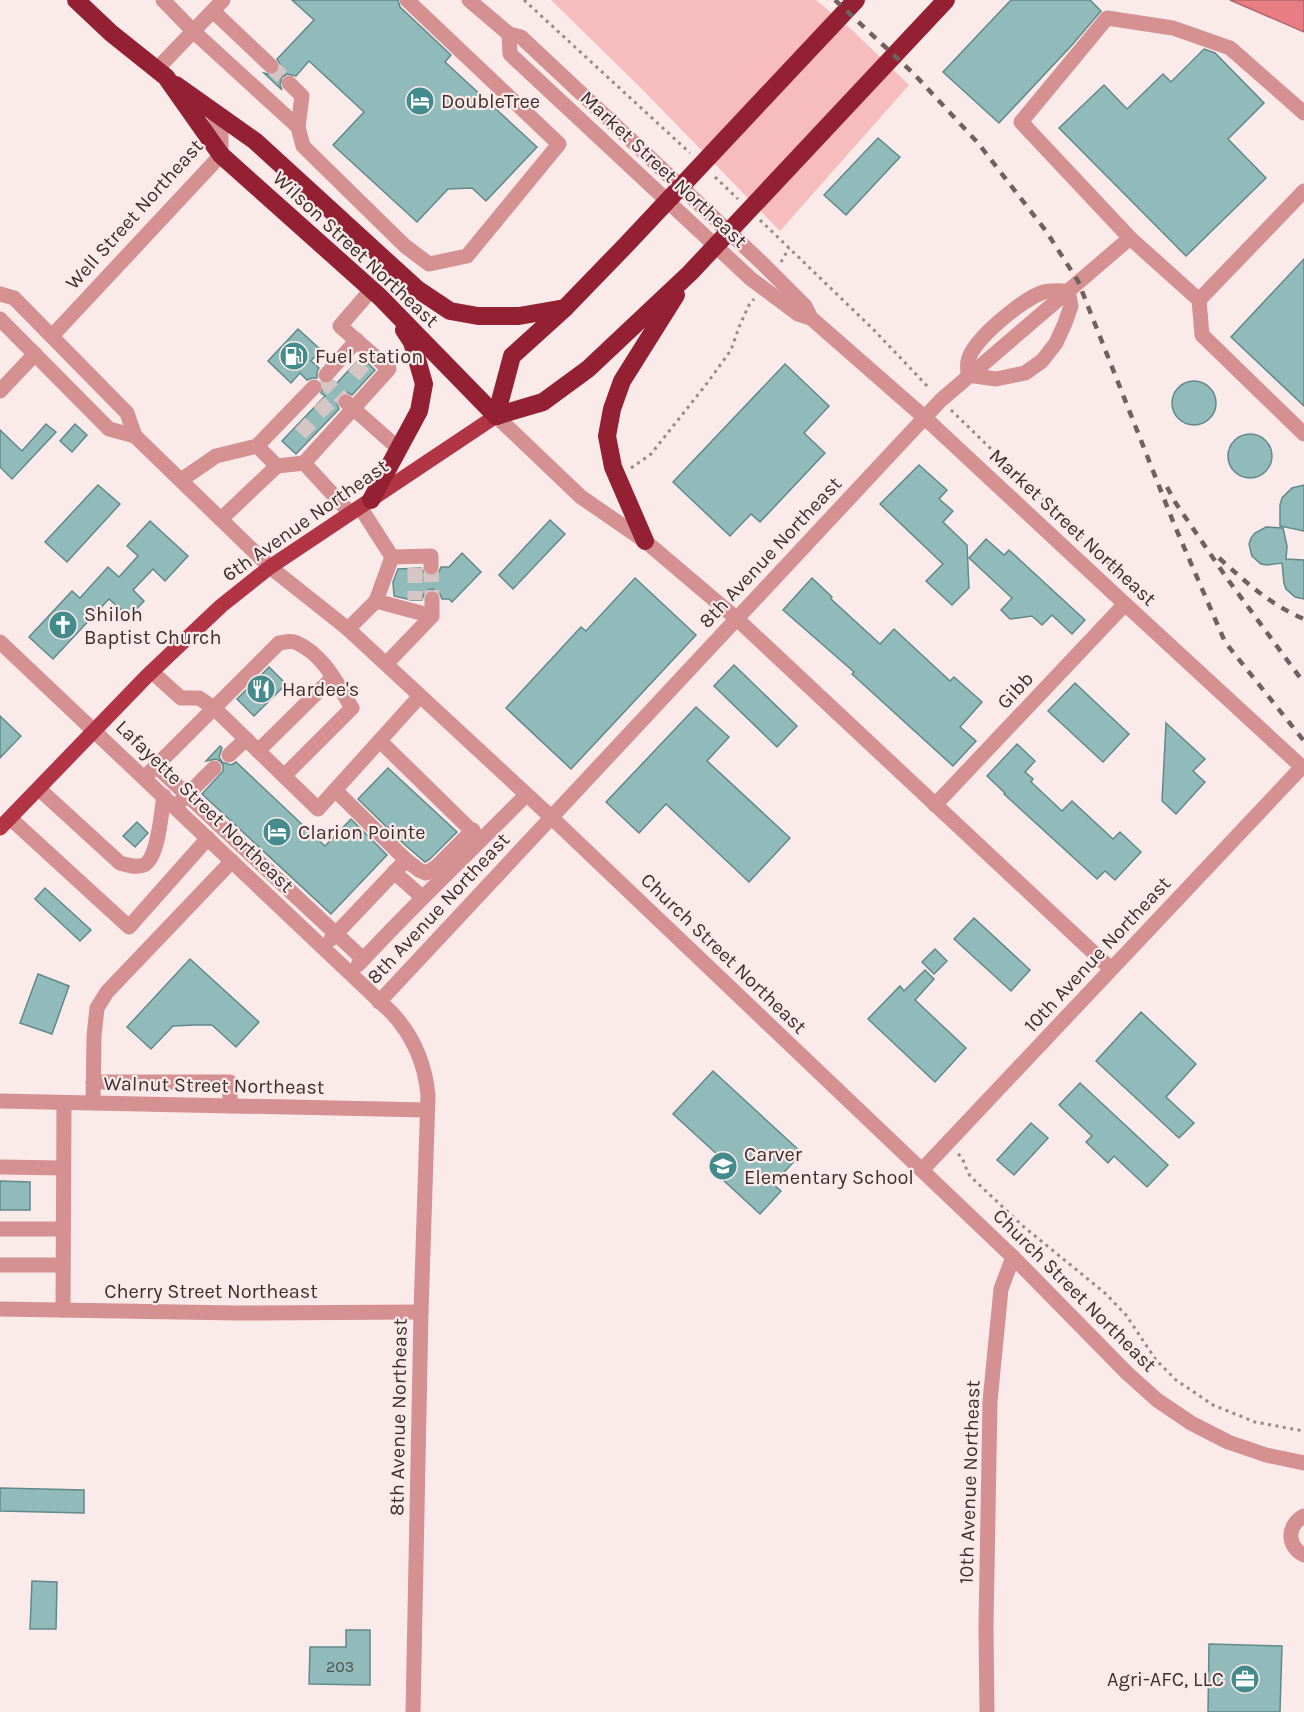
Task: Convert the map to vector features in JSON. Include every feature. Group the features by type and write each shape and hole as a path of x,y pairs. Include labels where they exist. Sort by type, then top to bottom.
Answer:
{"highway":[{"name":"Wilson Street Northeast","path":"76,0 111,33 161,74 221,155 376,293 496,416"},
{"path":"496,416 512,356 566,308 856,0"},
{"name":"6th Avenue Northeast","path":"496,416 543,402 588,369 709,254 946,0"},
{"path":"161,74 255,141 417,289 450,311 478,316 519,316 566,308"},
{"path":"645,541 613,467 607,436 612,409 622,381 690,273"},
{"path":"360,507 399,449 419,411 424,384 412,342 376,293"}],"main road":[{"name":"6th Avenue Northeast","path":"5,823 152,672 221,606 270,567 496,416"}],"street":[{"path":"163,0 193,31 298,127"},
{"path":"289,83 302,96 298,127 303,146 405,246 429,264 467,256 559,144 407,0"},
{"name":"Market Street Northeast","path":"469,0 509,34 520,37 774,275 805,306 811,318 924,417 1303,768"},
{"path":"161,74 193,31 218,6 271,66"},
{"path":"1304,112 1230,48 1173,28 1107,18 1021,122 1130,238 1199,300 1202,335 1304,434"},
{"name":"Market Street Northeast","path":"509,34 510,54 751,279 798,314 811,318"},
{"name":"Well Street Northeast","path":"52,336 221,155 221,132 212,110"},
{"path":"1199,300 1304,191"},
{"path":"1068,291 1071,306 1065,323 1056,343 1042,361 1025,373 996,380 968,375 968,361 980,339 1000,321 1027,301 1045,292 1068,291 1130,238"},
{"path":"304,464 318,440 372,382 389,369 340,326 376,293"},
{"name":"Church Street Northeast","path":"0,294 14,298 52,336 127,414 135,436 270,567 387,663 551,817 1013,1257 1127,1374 1157,1400 1191,1423 1228,1442 1266,1455 1304,1463"},
{"name":"Church Street Northeast","path":"0,319 109,429 135,436"},
{"path":"326,375 348,361 357,340"},
{"path":"0,391 35,354"},
{"name":"8th Avenue Northeast","path":"413,1712 427,1081 419,1053 403,1025 379,1002 924,417 968,375"},
{"path":"181,480 216,456 256,446 294,418 314,394"},
{"path":"350,405 399,449"},
{"name":"Wilson Street Northeast","path":"496,416 581,497 645,541 737,619 1111,969"},
{"path":"256,446 277,466"},
{"path":"221,519 277,466 304,464 360,507 392,557 415,562 431,556 431,567"},
{"path":"348,629 376,601 392,557"},
{"path":"387,663 432,616 432,599"},
{"path":"376,601 415,606 432,616"},
{"name":"Gibb","path":"935,805 1125,604"},
{"name":"Lafayette Street Northeast","path":"0,642 379,1002"},
{"path":"144,778 279,643 296,642 323,663 352,708 284,776"},
{"path":"152,672 181,698 199,698 214,708 318,808 420,696"},
{"path":"258,751 333,677"},
{"path":"229,755 246,739"},
{"path":"380,741 477,835"},
{"path":"156,766 363,959"},
{"path":"39,789 120,863 131,866 143,865 152,858 169,801 187,795 214,768"},
{"name":"10th Avenue Northeast","path":"922,1170 1303,768"},
{"path":"335,790 406,860 426,873 526,795"},
{"path":"5,823 129,927 207,838"},
{"path":"350,974 477,835"},
{"path":"323,948 406,860"},
{"path":"93,1103 94,1036 98,1008 107,992 232,861"},
{"path":"394,872 422,897"},
{"path":"93,1083 230,1083 230,1106"},
{"name":"Walnut Street Northeast","path":"0,1101 427,1110"},
{"path":"63,1310 64,1102"},
{"path":"0,1167 63,1168"},
{"path":"0,1229 63,1229"},
{"name":"10th Avenue Northeast","path":"987,1712 986,1626 990,1401 1001,1289 1013,1257"},
{"path":"0,1265 63,1265"},
{"name":"Cherry Street Northeast","path":"0,1309 237,1313 421,1312"},
{"path":"1304,1516 1295,1522 1290,1534 1294,1547 1304,1555"}],"path":[{"path":"524,0 698,160"},
{"path":"714,176 739,200"},
{"path":"756,216 1145,599"},
{"path":"774,275 789,248"},
{"path":"617,477 651,454 708,382 731,350 749,305 763,288"},
{"path":"946,1144 961,1157 971,1177 1024,1227 1105,1293 1126,1315 1156,1360 1176,1380 1214,1405 1256,1422 1304,1431"}],"shaded area":[{"path":"551,0 816,0 853,31 909,85 780,231 640,87"},
{"path":"1230,0 1304,0 1304,32"}],"building":[{"name":"DoubleTree","path":"292,0 398,0 400,7 451,55 445,62 537,147 486,201 472,188 448,189 417,222 333,145 364,112 309,61 296,76 287,74 282,77 280,85 282,90 264,73 273,75 278,72 280,64 277,59 314,20"},
{"path":"1011,0 1090,0 1101,11 999,123 943,72"},
{"path":"1204,49 1215,53 1264,103 1228,139 1266,178 1186,256 1059,128 1104,85 1127,109 1163,74 1171,82"},
{"path":"878,138 900,157 846,215 824,195"},
{"path":"1304,259 1304,406 1231,337"},
{"name":"Fuel station","path":"298,329 321,350 311,361 319,368 317,378 307,380 300,373 291,383 268,361"},
{"path":"361,357 375,370 352,395 347,392 339,395 336,401 339,409 296,454 282,441 325,396 321,393 323,384 334,381 336,384"},
{"path":"785,364 829,406 804,433 825,453 760,522 751,514 730,536 673,482"},
{"path":"1194,381 1210,387 1216,403 1210,419 1194,425 1178,419 1172,403 1178,387"},
{"path":"46,424 56,432 12,479 0,467 0,430 22,451"},
{"path":"75,424 87,435 72,452 60,441"},
{"path":"1250,434 1266,440 1272,456 1266,472 1250,478 1234,472 1228,456 1234,440"},
{"path":"919,465 947,490 939,499 953,511 943,522 967,545 969,588 952,605 926,581 943,564 880,504"},
{"path":"98,485 120,504 67,562 45,542"},
{"path":"1304,485 1304,531 1280,526 1282,498 1292,488"},
{"path":"550,520 565,534 513,589 499,575"},
{"path":"150,521 188,556 165,581 153,569 133,590 144,601 129,617 109,599 53,659 29,637 72,591 80,598 108,567 119,577 138,556 127,546"},
{"path":"1266,527 1283,528 1287,546 1286,559 1304,560 1304,599 1295,597 1286,589 1282,563 1261,564 1252,556 1249,544 1251,538"},
{"path":"986,539 1004,555 1009,550 1085,620 1072,634 1052,615 1042,625 1032,616 1010,619 1001,610 1012,598 969,558"},
{"path":"462,553 481,572 452,602 449,599 442,599 440,594 433,589 424,594 422,600 394,596 393,582 398,569 421,568 426,575 432,577 439,572 441,567 449,567"},
{"path":"635,578 696,635 571,769 506,708 581,627 586,631"},
{"path":"812,578 832,597 831,599 880,644 894,629 950,681 954,677 982,702 960,727 976,741 953,766 852,674 854,672 783,610"},
{"path":"734,665 797,726 777,747 714,686"},
{"name":"Hardee's","path":"269,667 286,684 254,716 237,699"},
{"path":"1075,683 1129,734 1103,762 1048,711"},
{"path":"696,707 729,737 707,761 790,838 749,882 666,804 639,833 606,802"},
{"path":"0,716 21,736 0,758"},
{"path":"1166,723 1205,759 1193,771 1205,782 1176,814 1162,801"},
{"path":"1017,744 1035,761 1025,772 1033,779 1031,782 1062,811 1072,801 1113,839 1120,832 1141,852 1115,880 1105,871 1097,879 987,776"},
{"name":"Clarion Pointe","path":"220,746 222,748 219,757 222,762 231,765 236,762 325,846 351,819 387,855 331,914 202,794 223,771 220,761 216,759 206,761"},
{"path":"388,768 457,832 425,862 358,799"},
{"path":"137,822 148,833 135,847 123,836"},
{"path":"45,888 91,930 80,941 35,899"},
{"path":"974,918 1030,970 1011,991 954,939"},
{"path":"935,949 947,961 934,974 922,962"},
{"path":"190,959 259,1022 236,1047 212,1025 195,1025 173,1026 151,1049 127,1027"},
{"path":"925,970 934,979 915,1000 966,1048 935,1082 868,1019 900,986 904,991"},
{"path":"38,974 69,986 52,1034 20,1023"},
{"path":"1141,1012 1196,1064 1166,1097 1194,1123 1179,1138 1096,1061"},
{"path":"713,1071 802,1153 773,1184 781,1191 760,1214 722,1179 732,1168 673,1114"},
{"path":"1080,1083 1168,1165 1147,1187 1114,1156 1108,1163 1086,1142 1092,1136 1059,1105"},
{"path":"1031,1123 1048,1138 1014,1175 997,1160"},
{"path":"0,1181 30,1182 30,1210 0,1210"},
{"path":"0,1488 84,1490 84,1513 0,1511"},
{"path":"32,1581 57,1582 56,1629 30,1629"},
{"path":"346,1630 370,1630 370,1685 309,1684 310,1647 346,1647"},
{"name":"Agri-AFC, LLC","path":"1209,1644 1282,1646 1280,1712 1208,1712"}],"tunnel":[{"path":"271,66 289,83"},
{"path":"353,365 368,378"},
{"path":"322,379 346,402"},
{"path":"319,402 332,416"},
{"path":"300,423 314,436"},
{"path":"431,567 432,599"},
{"path":"415,568 415,600"}],"railway":[{"path":"835,0 914,74 978,143 1046,231 1078,281 1174,524 1225,642 1304,741"},
{"path":"1167,487 1226,577 1304,683"},
{"path":"1219,558 1269,600 1304,619"}],"place":[{"name":"DoubleTree","path":"420,101"},
{"name":"Fuel station","path":"294,356"},
{"name":"Shiloh Baptist Church","path":"63,625"},
{"name":"Hardee's","path":"261,689"},
{"name":"Clarion Pointe","path":"277,832"},
{"name":"Carver Elementary School","path":"723,1166"},
{"name":"Agri-AFC, LLC","path":"1245,1679"}]}
